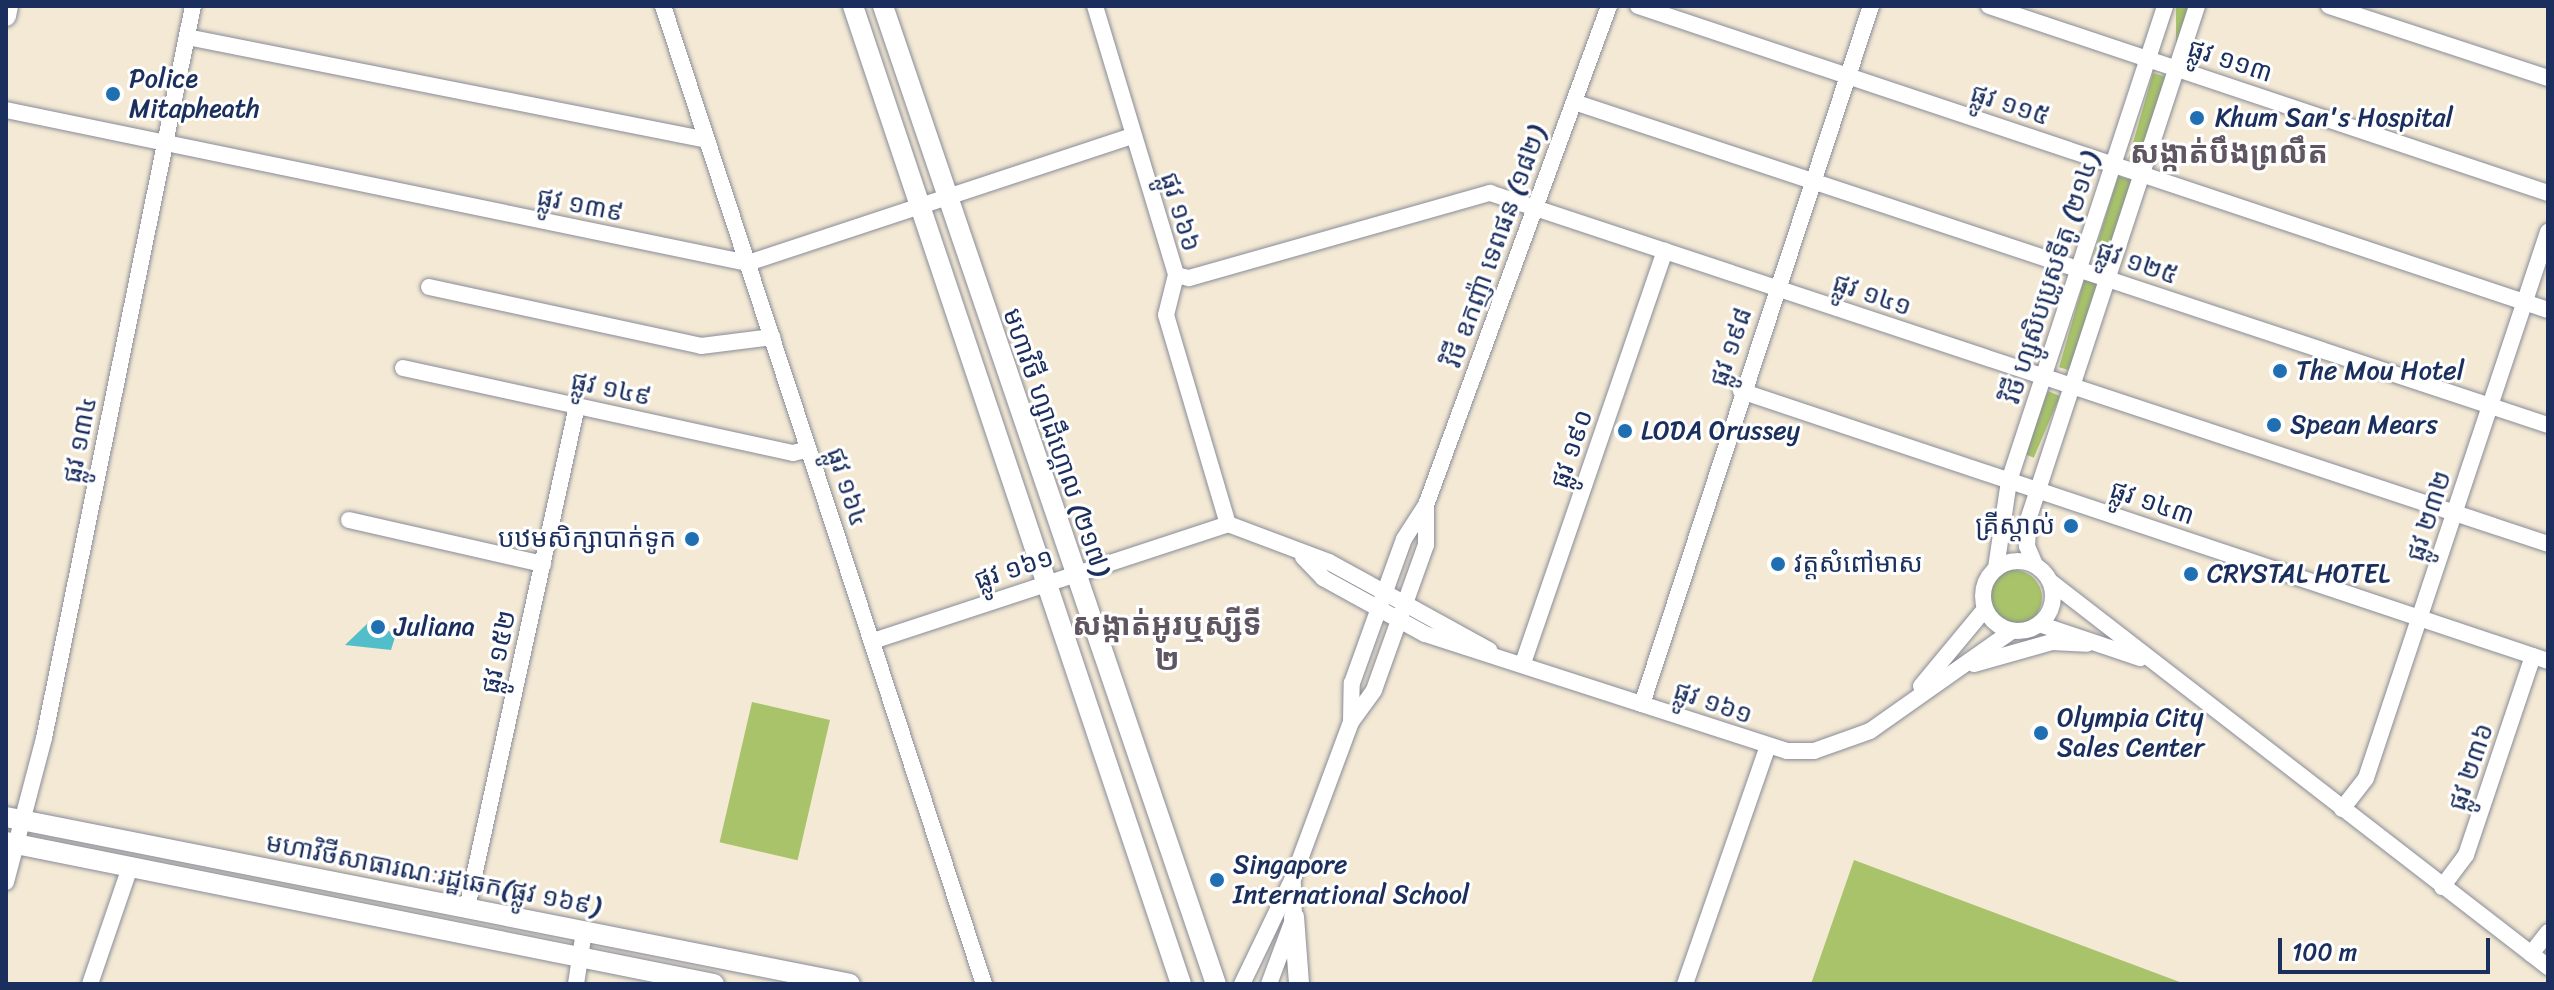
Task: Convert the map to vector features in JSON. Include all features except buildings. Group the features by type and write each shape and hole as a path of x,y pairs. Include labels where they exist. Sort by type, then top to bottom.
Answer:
{"main road":[{"path":"6,16 8,6"},
{"name":"មហាវិថី ហ្សាដឹហ្គោល (២១៧)","path":"853,6 1133,852 1181,984"},
{"name":"មហាវិថី ហ្សាដឹហ្គោល (២១៧)","path":"883,6 1163,841 1216,984"},
{"name":"មហាវិថីសាធារណៈរដ្ឋឆេក(ផ្លូវ ១៦៩)","path":"15,819 584,931 824,982 850,984"},
{"path":"1133,852 1163,841"},
{"name":"មហាវិថីសាធារណៈរដ្ឋឆេក(ផ្លូវ ១៦៩)","path":"12,844 714,984"},
{"path":"1294,917 1299,984"}],"street":[{"name":"ផ្លូវ ១៣៤","path":"6,882 15,819 193,6"},
{"name":"ផ្លូវ ១៦៤","path":"663,6 984,984"},
{"name":"ផ្លូវ ១៦៦","path":"1095,6 1176,275 1166,315 1228,524"},
{"name":"វិថី ឧកញ៉ា ទេពផន (១៨២)","path":"1351,722 1352,683 1379,608 1426,505 1609,6"},
{"name":"ផ្លូវ ១១៥","path":"1638,6 2548,310"},
{"name":"ផ្លូវ ១៩៨","path":"1642,704 1741,391 1871,6"},
{"name":"ផ្លូវ ១១៣","path":"1989,6 2548,193"},
{"name":"វិថី ហ្សូសិបប្រូសទីតូ (២១៤)","path":"1996,568 2009,481 2165,6"},
{"path":"2197,6 2037,490 2025,532 2035,565 2051,582 2145,659 2548,967"},
{"path":"2329,6 2548,78"},
{"path":"187,37 707,140"},
{"name":"ផ្លូវ ១២៥","path":"1574,102 2548,425"},
{"name":"ផ្លូវ ១៣៩","path":"6,110 748,263"},
{"path":"748,263 1132,136"},
{"name":"ផ្លូវ ១៤១","path":"1176,275 1189,278 1490,193 2548,544"},
{"name":"ផ្លូវ ២៣២","path":"2342,809 2366,778 2548,232"},
{"name":"ផ្លូវ ១៩០","path":"1523,663 1665,251"},
{"path":"429,287 701,346 772,337"},
{"name":"ផ្លូវ ១៤៩","path":"403,368 793,453 809,449"},
{"name":"ផ្លូវ ១៤៣","path":"1741,391 2541,659"},
{"name":"ផ្លូវ ១៥២","path":"467,908 577,406"},
{"name":"វិថី ឧកញ៉ា ទេពផន (១៨២)","path":"1242,984 1293,878 1351,722 1374,690 1426,545 1426,505"},
{"path":"349,520 543,564"},
{"name":"ផ្លូវ ១៦១","path":"873,641 1228,524 1385,592 1490,651 1767,748 1814,751 1870,731 1912,697 2012,631"},
{"name":"ផ្លូវ ១៦១","path":"1303,557 1323,578 1399,620 1459,647 1490,651"},
{"path":"2035,565 2012,561 1996,568 1985,583 1985,609 2012,631 2039,624 2087,644 2145,659"},
{"path":"2039,624 2052,606 2051,582"},
{"name":"ផ្លូវ ១៦១","path":"1912,697 1985,609"},
{"path":"1944,677 2012,650 2087,644"},
{"name":"ផ្លូវ ២៣៦","path":"2442,887 2466,855 2541,659"},
{"path":"1685,984 1767,748"},
{"path":"90,984 130,867"},
{"name":"វិថី ឧកញ៉ា ទេពផន (១៨២)","path":"1269,984 1294,917 1293,878"},
{"path":"576,984 584,931"},
{"path":"2531,954 2548,932"}],"green space":[{"path":"2176,6 2189,6 2189,55 2176,55"},
{"path":"2153,73 2167,77 2143,163 2128,159"},
{"path":"2118,176 2131,180 2107,259 2094,255"},
{"path":"2085,277 2099,281 2074,371 2059,367"},
{"path":"2048,391 2060,396 2034,458 2022,453"},
{"path":"2014,570 2034,578 2042,598 2034,618 2014,626 1994,618 1986,598 1994,578"},
{"path":"752,702 830,720 798,860 720,842"},
{"path":"1854,860 2185,984 1811,984"}],"water":[{"path":"368,623 396,634 391,650 345,645"}],"place":[{"name":"Police Mitapheath","path":"113,94"},
{"name":"Khum San's Hospital","path":"2197,118"},
{"name":"The Mou Hotel","path":"2280,371"},
{"name":"Spean Mears","path":"2274,425"},
{"name":"LODA Orussey","path":"1625,431"},
{"name":"គ្រីស្តាល់","path":"2071,526"},
{"name":"បឋមសិក្សាបាក់ទូក","path":"692,539"},
{"name":"វត្តសំពៅមាស","path":"1778,564"},
{"name":"CRYSTAL HOTEL","path":"2191,574"},
{"name":"Juliana","path":"378,627"},
{"name":"Olympia City Sales Center","path":"2041,733"},
{"name":"Singapore International School","path":"1217,880"}],"district":[{"name":"សង្កាត់បឹងព្រលឹត","path":"2229,153"},
{"name":"សង្កាត់អូរឬស្សីទី ២","path":"1167,642"}]}
